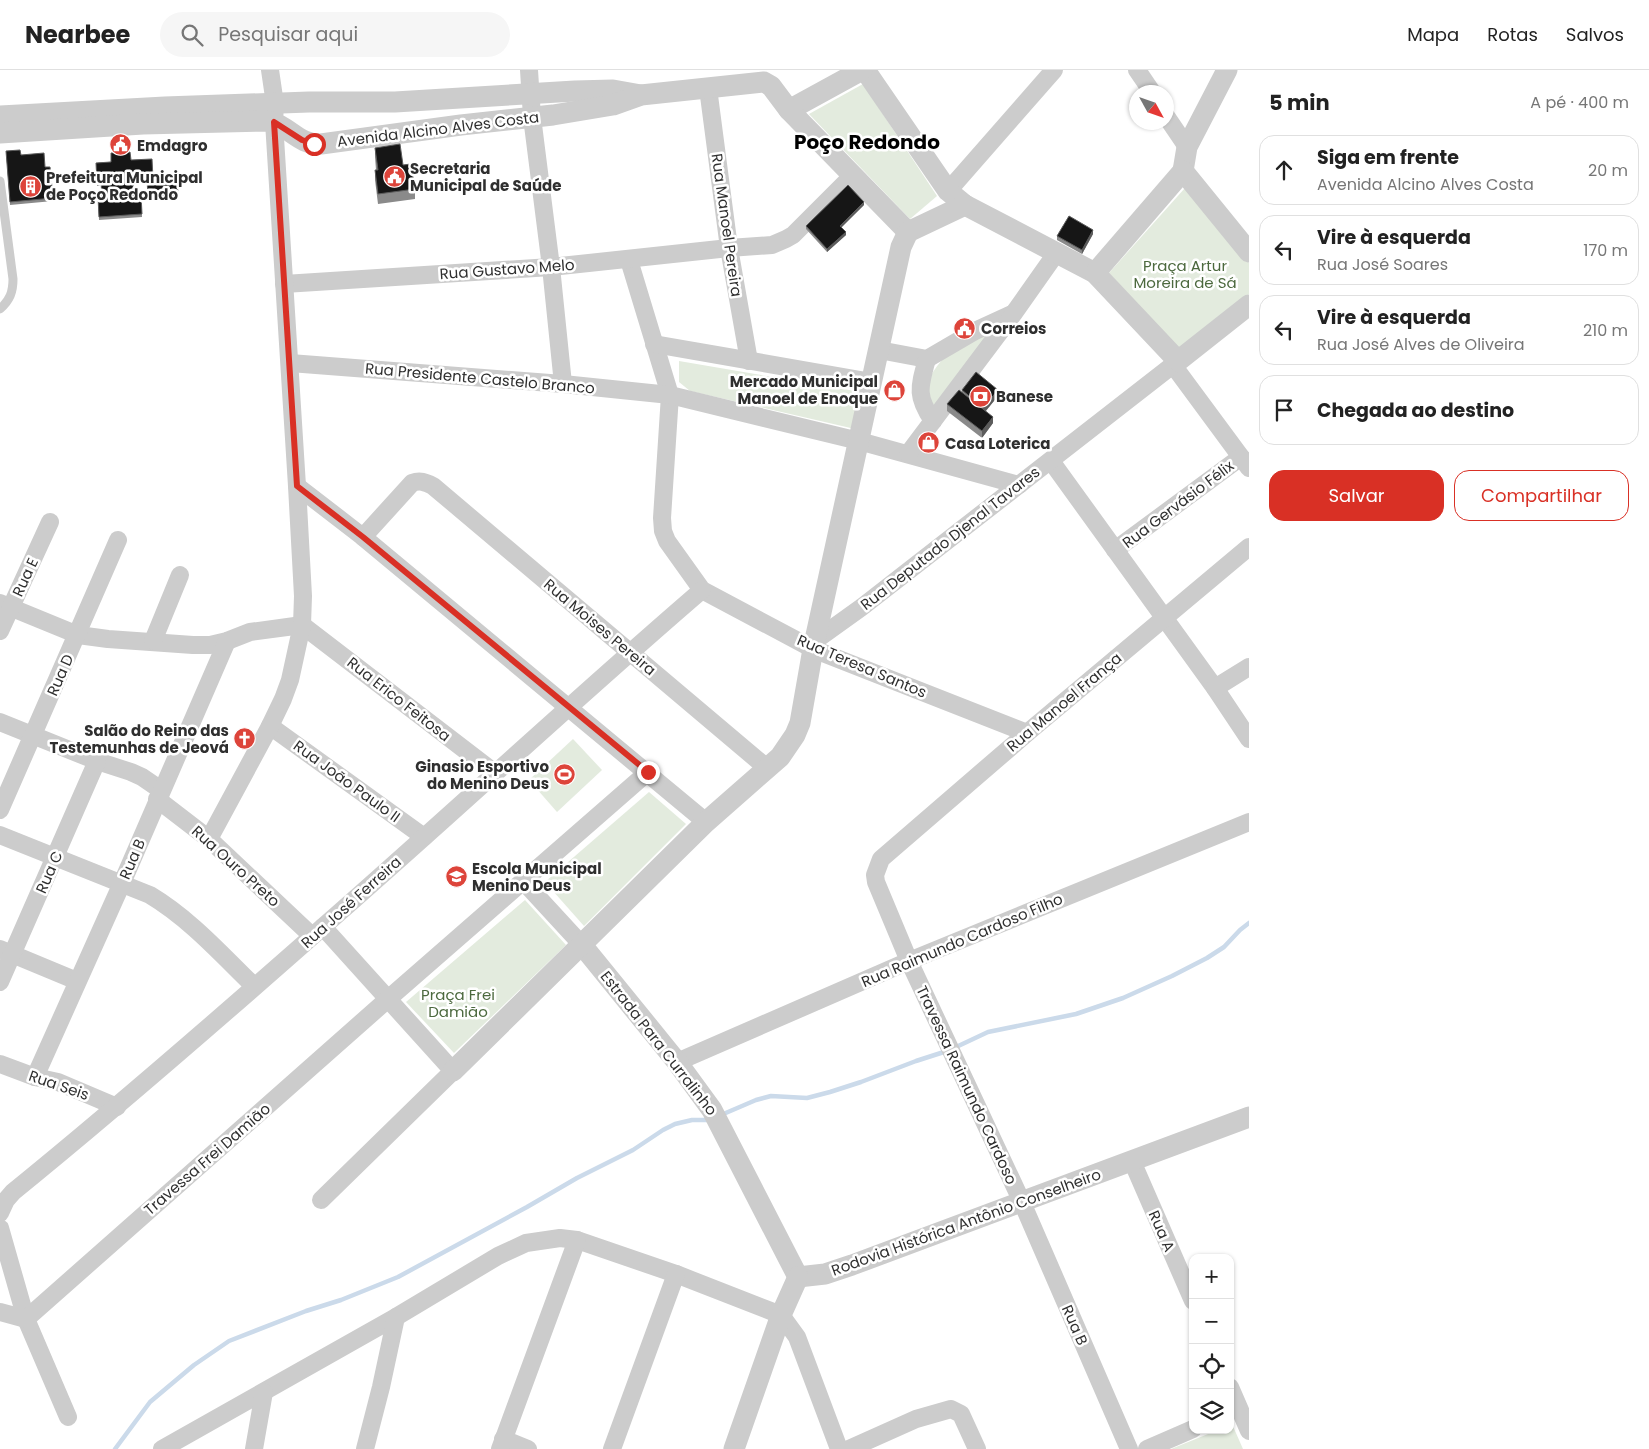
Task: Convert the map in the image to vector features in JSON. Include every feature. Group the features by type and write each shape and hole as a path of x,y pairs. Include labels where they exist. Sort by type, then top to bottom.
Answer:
{"street":[{"path":"209,839 270,726 290,680 302,625 303,596 290,363 275,113 270,70"},
{"path":"529,70 532,118 551,267 563,384"},
{"path":"908,232 789,110 863,70 948,191 965,205 1095,273 1176,363 1245,463"},
{"path":"948,191 1054,70"},
{"path":"1138,70 1148,85"},
{"path":"1095,273 1183,171 1187,147 1227,70"},
{"name":"Avenida Alcino Alves Costa","path":"275,113 302,140 314,144 461,124 532,118 613,105 641,95 764,82 771,86 789,110"},
{"name":"Rua Manoel Pereira","path":"708,88 729,248 749,361"},
{"name":"Avenida Alcino Alves Costa","path":"0,116 142,116 275,113 395,102 530,93 612,90 641,95"},
{"path":"458,99 461,124"},
{"name":"Avenida Alcino Alves Costa","path":"0,133 142,116"},
{"path":"1174,128 1187,147"},
{"path":"1183,171 1249,252"},
{"name":"Rua Gustavo Melo","path":"284,284 551,267 772,245 786,240 793,234 852,176"},
{"path":"321,1200 706,822 788,747 800,723 815,644 901,247 908,232 965,205"},
{"path":"908,454 1014,313 1057,252"},
{"path":"629,260 670,396 662,518 663,531 667,541 702,590"},
{"path":"1176,363 1249,305"},
{"path":"879,350 927,359 975,331 1014,313"},
{"path":"654,344 872,382"},
{"path":"927,359 921,380 921,399 933,421"},
{"name":"Rua Presidente Castelo Branco","path":"290,363 563,384 670,396 859,441 1019,486"},
{"name":"Rua Deputado Djenal Tavares","path":"815,644 1176,363"},
{"path":"1051,461 1215,688 1249,739"},
{"name":"Rua Gervásio Félix","path":"1116,550 1245,463"},
{"name":"Rua Moises Pereira","path":"363,537 412,483 424,481 433,486 767,768"},
{"path":"297,486 363,537 706,822"},
{"name":"Rua E","path":"0,631 5,605 50,522"},
{"name":"Rua D","path":"0,810 118,540"},
{"name":"Rua Manoel França","path":"881,859 1027,733 1249,547"},
{"path":"153,641 180,575"},
{"name":"Rua Teresa Santos","path":"702,590 815,644 1027,733"},
{"name":"Rua José Ferreira","path":"0,1213 6,1200 13,1192 117,1107 318,932 567,707 702,590"},
{"path":"5,605 78,635 92,638 193,645 210,645 250,632 302,625"},
{"name":"Rua Erico Feitosa","path":"302,625 495,773"},
{"name":"Rua B","path":"35,1077 227,641"},
{"path":"1215,688 1249,667"},
{"name":"Rua Ouro Preto","path":"0,722 142,777 159,795 318,932"},
{"name":"Rua João Paulo II","path":"270,726 424,837"},
{"name":"Rua C","path":"0,982 6,952 56,856 98,761"},
{"path":"388,999 648,772"},
{"name":"Rua Raimundo Cardoso Filho","path":"677,1062 909,961 1249,822"},
{"path":"0,834 150,895 176,913 254,986"},
{"name":"Travessa Raimundo Cardoso","path":"881,859 875,874 876,882 909,961 1021,1200"},
{"path":"524,882 582,945"},
{"path":"318,932 388,999 454,1071"},
{"name":"Estrada Para Curralinho","path":"582,945 677,1062 717,1119 798,1277"},
{"path":"6,952 77,981"},
{"name":"Travessa Frei Damião","path":"26,1319 388,999"},
{"name":"Rua Seis","path":"0,1064 35,1077 58,1082 117,1107"},
{"name":"Rodovia Histórica Antônio Conselheiro","path":"798,1277 834,1271 1021,1200 1249,1117"},
{"name":"Rua A","path":"1132,1161 1192,1299"},
{"name":"Rua B","path":"1021,1200 1129,1449"},
{"path":"0,1228 26,1319 68,1417"},
{"path":"162,1449 396,1317 498,1256 526,1243 560,1238 577,1240 676,1274 781,1315 797,1337 839,1449"},
{"path":"528,1449 502,1444 577,1240"},
{"path":"612,1449 676,1274"},
{"path":"734,1449 781,1315 798,1277"},
{"path":"0,1312 26,1319"},
{"path":"364,1449 381,1388 396,1317"},
{"path":"1230,1389 1235,1411 1249,1431"},
{"path":"254,1449 264,1392"},
{"path":"849,1449 916,1419 945,1409 961,1414 977,1449"},
{"path":"1147,1449 1189,1431"}],"lane":[{"path":"0,181 13,279 11,295 7,303 0,309"}],"green space":[{"path":"863,84 937,196 910,219 809,114"},
{"name":"Praça Artur Moreira de Sá","path":"1185,188 1249,263 1249,294 1180,350 1109,273"},
{"path":"989,333 935,406 929,399 927,387 935,369 953,350"},
{"path":"679,361 861,392 855,429 690,391 679,382"},
{"name":"Ginasio Esportivo do Menino Deus","path":"573,739 602,770 557,812 529,780"},
{"path":"649,792 686,824 584,926 545,882"},
{"name":"Praça Frei Damião","path":"525,900 566,945 454,1053 406,1002"},
{"path":"1234,1429 1243,1449 1171,1449 1208,1434 1234,1434"}],"building":[{"name":"Secretaria Municipal de Saúde","path":"400,144 403,165 411,164 415,189 378,194 375,170 378,170 375,148"},
{"name":"Prefeitura Municipal de Poço Redondo","path":"20,150 21,155 44,153 45,167 50,167 53,198 10,202 6,151"},
{"path":"130,152 131,160 152,159 153,179 177,177 178,194 148,196 147,180 133,181 134,195 141,195 142,214 99,217 98,197 102,197 101,182 97,183 96,163 111,162 111,153"},
{"path":"848,185 864,202 840,226 846,232 827,249 806,226"},
{"path":"1069,216 1093,230 1082,250 1057,236"},
{"name":"Banese","path":"976,372 998,390 983,408 962,390"},
{"path":"959,390 993,417 982,431 947,404"}],"waterway":[{"path":"954,1048 988,1032 1076,1014 1123,998 1207,958 1224,947 1249,923"},
{"path":"721,1115 756,1100 771,1096 807,1098 830,1092 947,1051"},
{"path":"115,1449 150,1402 194,1365 229,1341 398,1277 577,1178 633,1150 663,1130 675,1124 692,1120 709,1120"}],"place":[{"name":"Emdagro","path":"121,145"},
{"name":"Secretaria Municipal de Saúde","path":"394,177"},
{"name":"Prefeitura Municipal de Poço Redondo","path":"30,186"},
{"name":"Correios","path":"965,328"},
{"name":"Mercado Municipal Manoel de Enoque","path":"894,390"},
{"name":"Banese","path":"980,396"},
{"name":"Casa Loterica","path":"929,443"},
{"name":"Salão do Reino das Testemunhas de Jeová","path":"245,739"},
{"name":"Ginasio Esportivo do Menino Deus","path":"565,775"},
{"name":"Escola Municipal Menino Deus","path":"456,877"}],"district":[{"name":"Poço Redondo","path":"867,142"}],"route":[{"path":"314,144 302,140 280,124 274,122 297,486 363,537 648,772"}]}
